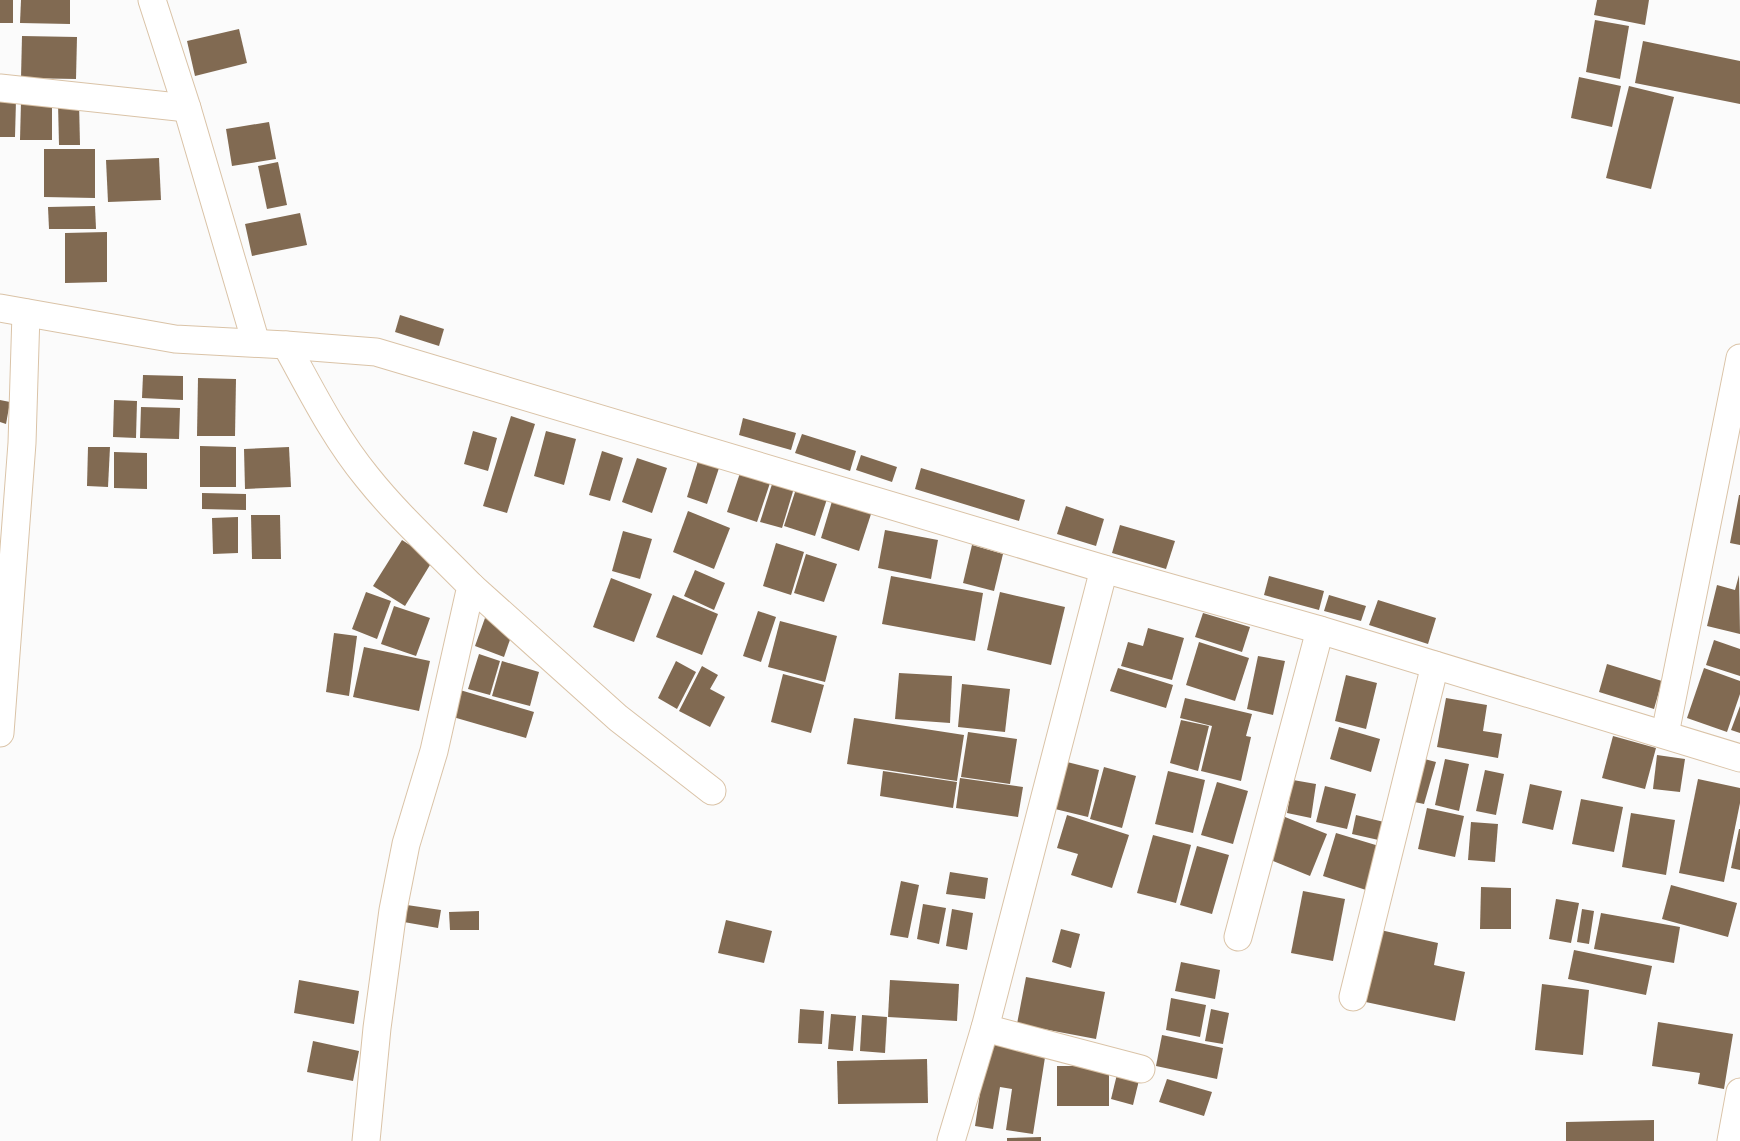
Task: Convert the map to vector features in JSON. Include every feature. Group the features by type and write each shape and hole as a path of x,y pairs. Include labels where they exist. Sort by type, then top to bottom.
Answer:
{"street":[{"path":"152,0 188,108 256,343"},
{"path":"0,88 188,108"},
{"path":"0,733 22,443 13,310 175,339 376,352 1104,569 1320,630 1740,758"},
{"path":"286,345 333,430 388,502 471,586 618,718 712,791"},
{"path":"1665,734 1732,440 1740,358"},
{"path":"951,1141 985,1028 1104,569"},
{"path":"366,1141 377,1028 393,910 406,844 434,751 471,586"},
{"path":"1238,936 1320,630"},
{"path":"1353,997 1435,665"},
{"path":"985,1028 1141,1069"},
{"path":"1731,1141 1740,1092"}],"building":[{"path":"0,0 13,0 13,23 0,23"},
{"path":"21,0 70,0 70,24 20,23"},
{"path":"1597,0 1649,0 1645,25 1594,15"},
{"path":"1595,20 1629,26 1620,79 1586,72"},
{"path":"239,29 247,63 195,76 187,41"},
{"path":"22,36 77,37 76,79 21,78"},
{"path":"1643,41 1740,61 1740,104 1635,83"},
{"path":"1579,77 1621,86 1612,127 1571,118"},
{"path":"1629,86 1674,97 1651,189 1606,178"},
{"path":"0,100 16,100 15,137 0,137"},
{"path":"21,102 52,102 52,140 20,140"},
{"path":"79,102 80,145 59,145 58,103"},
{"path":"269,122 276,159 232,166 226,129"},
{"path":"44,149 95,149 95,198 44,197"},
{"path":"159,158 161,200 108,202 106,160"},
{"path":"278,162 287,205 267,209 258,166"},
{"path":"95,206 96,229 49,229 48,207"},
{"path":"300,213 307,245 252,256 245,224"},
{"path":"107,232 107,282 65,283 65,233"},
{"path":"400,315 444,329 439,346 395,332"},
{"path":"143,375 183,376 183,400 142,398"},
{"path":"198,378 236,379 235,436 197,436"},
{"path":"0,400 10,402 6,424 0,422"},
{"path":"114,400 137,401 136,438 113,437"},
{"path":"141,407 180,408 179,439 140,438"},
{"path":"511,416 535,424 507,513 483,506"},
{"path":"743,418 796,433 791,450 739,435"},
{"path":"473,431 497,438 488,471 464,464"},
{"path":"546,431 576,439 564,485 534,476"},
{"path":"802,434 856,451 850,471 795,453"},
{"path":"200,446 236,447 236,487 200,487"},
{"path":"88,447 110,447 108,487 87,486"},
{"path":"289,447 291,487 245,489 244,449"},
{"path":"602,451 623,458 610,501 589,495"},
{"path":"114,452 147,453 147,489 114,488"},
{"path":"861,455 897,467 892,482 856,470"},
{"path":"637,458 667,468 652,513 622,502"},
{"path":"699,458 720,465 707,504 687,497"},
{"path":"921,468 1025,500 1019,521 915,489"},
{"path":"741,470 771,480 757,522 727,512"},
{"path":"773,481 794,488 782,528 760,522"},
{"path":"796,489 827,499 815,536 784,526"},
{"path":"202,493 246,494 246,510 202,509"},
{"path":"1740,495 1740,545 1730,543"},
{"path":"833,498 872,511 859,551 821,538"},
{"path":"1066,506 1104,519 1096,546 1057,534"},
{"path":"688,511 730,528 714,569 673,552"},
{"path":"251,515 280,515 281,559 252,559"},
{"path":"238,517 238,553 213,554 212,518"},
{"path":"1120,525 1175,541 1166,569 1112,553"},
{"path":"885,530 938,540 931,579 878,568"},
{"path":"623,531 652,539 640,579 612,571"},
{"path":"402,540 433,560 405,606 373,586"},
{"path":"776,543 804,552 791,595 763,586"},
{"path":"972,545 1003,554 994,591 963,583"},
{"path":"806,554 837,564 824,602 794,593"},
{"path":"695,570 725,583 714,610 684,596"},
{"path":"1739,575 1740,634 1707,626 1717,585 1735,590"},
{"path":"891,576 983,593 975,641 882,624"},
{"path":"1269,576 1324,591 1319,610 1264,595"},
{"path":"611,578 652,594 634,642 593,627"},
{"path":"366,592 391,601 377,639 352,629"},
{"path":"1000,592 1065,607 1051,665 987,650"},
{"path":"673,595 718,614 702,655 656,637"},
{"path":"1329,595 1366,606 1361,621 1324,611"},
{"path":"1378,600 1436,618 1428,644 1369,625"},
{"path":"394,606 430,618 416,656 381,644"},
{"path":"758,611 776,617 761,662 743,656"},
{"path":"1203,613 1250,627 1242,652 1195,637"},
{"path":"485,618 514,628 504,657 475,646"},
{"path":"780,621 837,636 825,682 768,667"},
{"path":"1148,628 1184,638 1172,680 1121,666 1128,642 1143,646"},
{"path":"334,633 357,636 349,696 326,692"},
{"path":"1714,640 1740,649 1740,676 1706,665"},
{"path":"1199,642 1249,658 1235,701 1186,685"},
{"path":"364,647 430,661 419,711 353,697"},
{"path":"479,654 500,661 490,695 468,689"},
{"path":"1258,656 1285,661 1273,715 1247,709"},
{"path":"502,661 539,672 530,706 492,696"},
{"path":"676,661 696,672 677,709 658,698"},
{"path":"1607,664 1662,681 1654,709 1599,692"},
{"path":"702,666 718,675 710,689 725,697 710,727 679,711"},
{"path":"1118,668 1173,685 1166,708 1110,691"},
{"path":"1704,668 1740,681 1740,694 1727,732 1687,718"},
{"path":"899,673 952,676 950,723 895,719"},
{"path":"783,674 824,685 811,733 771,722"},
{"path":"1346,675 1377,683 1366,729 1335,721"},
{"path":"962,684 1010,689 1005,732 958,727"},
{"path":"460,690 534,712 526,738 453,717"},
{"path":"1185,698 1252,714 1246,736 1251,737 1241,781 1201,771 1212,726 1180,718"},
{"path":"1446,698 1487,705 1483,731 1502,734 1498,758 1437,747"},
{"path":"1740,706 1740,733 1731,730"},
{"path":"854,718 964,735 957,781 847,764"},
{"path":"1181,720 1209,726 1198,771 1170,763"},
{"path":"1339,727 1380,739 1371,772 1330,759"},
{"path":"968,732 1017,739 1010,784 961,777"},
{"path":"1613,736 1656,748 1645,789 1602,778"},
{"path":"1657,755 1685,759 1680,792 1653,789"},
{"path":"1417,757 1436,762 1424,804 1405,800"},
{"path":"1445,759 1469,764 1459,811 1435,805"},
{"path":"1067,762 1099,770 1088,817 1055,809"},
{"path":"1104,767 1136,776 1122,828 1090,819"},
{"path":"1485,770 1504,774 1496,815 1476,811"},
{"path":"883,771 957,782 953,808 880,796"},
{"path":"1168,771 1205,780 1193,833 1155,824"},
{"path":"960,778 1023,787 1018,817 956,808"},
{"path":"1698,779 1740,788 1740,803 1724,882 1679,873"},
{"path":"1293,780 1316,784 1311,818 1287,813"},
{"path":"1217,782 1248,791 1233,844 1201,835"},
{"path":"1530,784 1562,791 1553,830 1522,823"},
{"path":"1325,786 1356,794 1347,829 1316,822"},
{"path":"1581,799 1623,807 1614,852 1572,844"},
{"path":"1427,808 1464,816 1455,857 1418,849"},
{"path":"1631,813 1675,820 1666,875 1622,867"},
{"path":"1067,815 1129,835 1112,888 1071,875 1078,854 1057,848"},
{"path":"1356,815 1388,823 1383,841 1352,834"},
{"path":"1285,817 1327,834 1310,876 1268,859"},
{"path":"1471,822 1498,824 1495,862 1468,860"},
{"path":"1740,829 1740,870 1731,868"},
{"path":"1336,833 1379,846 1366,890 1323,876"},
{"path":"1153,835 1191,845 1176,903 1137,893"},
{"path":"1197,846 1229,855 1212,914 1180,905"},
{"path":"950,872 988,878 985,899 946,894"},
{"path":"901,881 919,885 908,938 890,935"},
{"path":"1671,885 1737,903 1728,937 1662,919"},
{"path":"1481,887 1511,888 1511,929 1480,929"},
{"path":"1303,891 1345,899 1333,961 1291,953"},
{"path":"1556,899 1579,903 1571,943 1549,939"},
{"path":"400,904 441,910 438,928 398,921"},
{"path":"923,904 946,908 939,944 917,939"},
{"path":"952,909 973,913 967,950 946,946"},
{"path":"1582,909 1594,911 1589,944 1577,942"},
{"path":"479,911 479,930 450,930 449,912"},
{"path":"1601,913 1680,927 1674,963 1594,949"},
{"path":"726,920 772,931 764,963 718,953"},
{"path":"1061,929 1080,934 1071,968 1052,962"},
{"path":"1376,929 1438,943 1434,965 1465,972 1455,1021 1361,1001"},
{"path":"1574,950 1652,966 1646,995 1568,979"},
{"path":"1181,962 1220,970 1215,999 1175,991"},
{"path":"1026,977 1105,992 1096,1039 1017,1024"},
{"path":"299,980 359,991 354,1024 294,1013"},
{"path":"890,980 959,984 957,1021 888,1017"},
{"path":"1542,984 1589,990 1583,1055 1535,1050"},
{"path":"1171,998 1206,1005 1200,1037 1166,1030"},
{"path":"800,1009 824,1011 822,1044 798,1043"},
{"path":"1211,1009 1229,1013 1223,1044 1205,1041"},
{"path":"831,1014 856,1016 853,1051 828,1049"},
{"path":"862,1015 887,1017 885,1053 860,1051"},
{"path":"1658,1022 1733,1034 1724,1089 1698,1084 1700,1073 1652,1066"},
{"path":"1162,1035 1223,1048 1217,1079 1156,1066"},
{"path":"313,1041 359,1051 353,1081 307,1072"},
{"path":"988,1041 1046,1051 1033,1134 1006,1130 1012,1089 1000,1087 993,1129 975,1126"},
{"path":"927,1059 928,1103 838,1104 837,1061"},
{"path":"1057,1066 1109,1066 1109,1106 1057,1106"},
{"path":"1119,1066 1141,1072 1133,1105 1111,1099"},
{"path":"1167,1079 1212,1092 1204,1116 1159,1102"},
{"path":"1654,1120 1654,1141 1566,1141 1566,1122"},
{"path":"1041,1137 1041,1141 1007,1141 1007,1138"}]}
